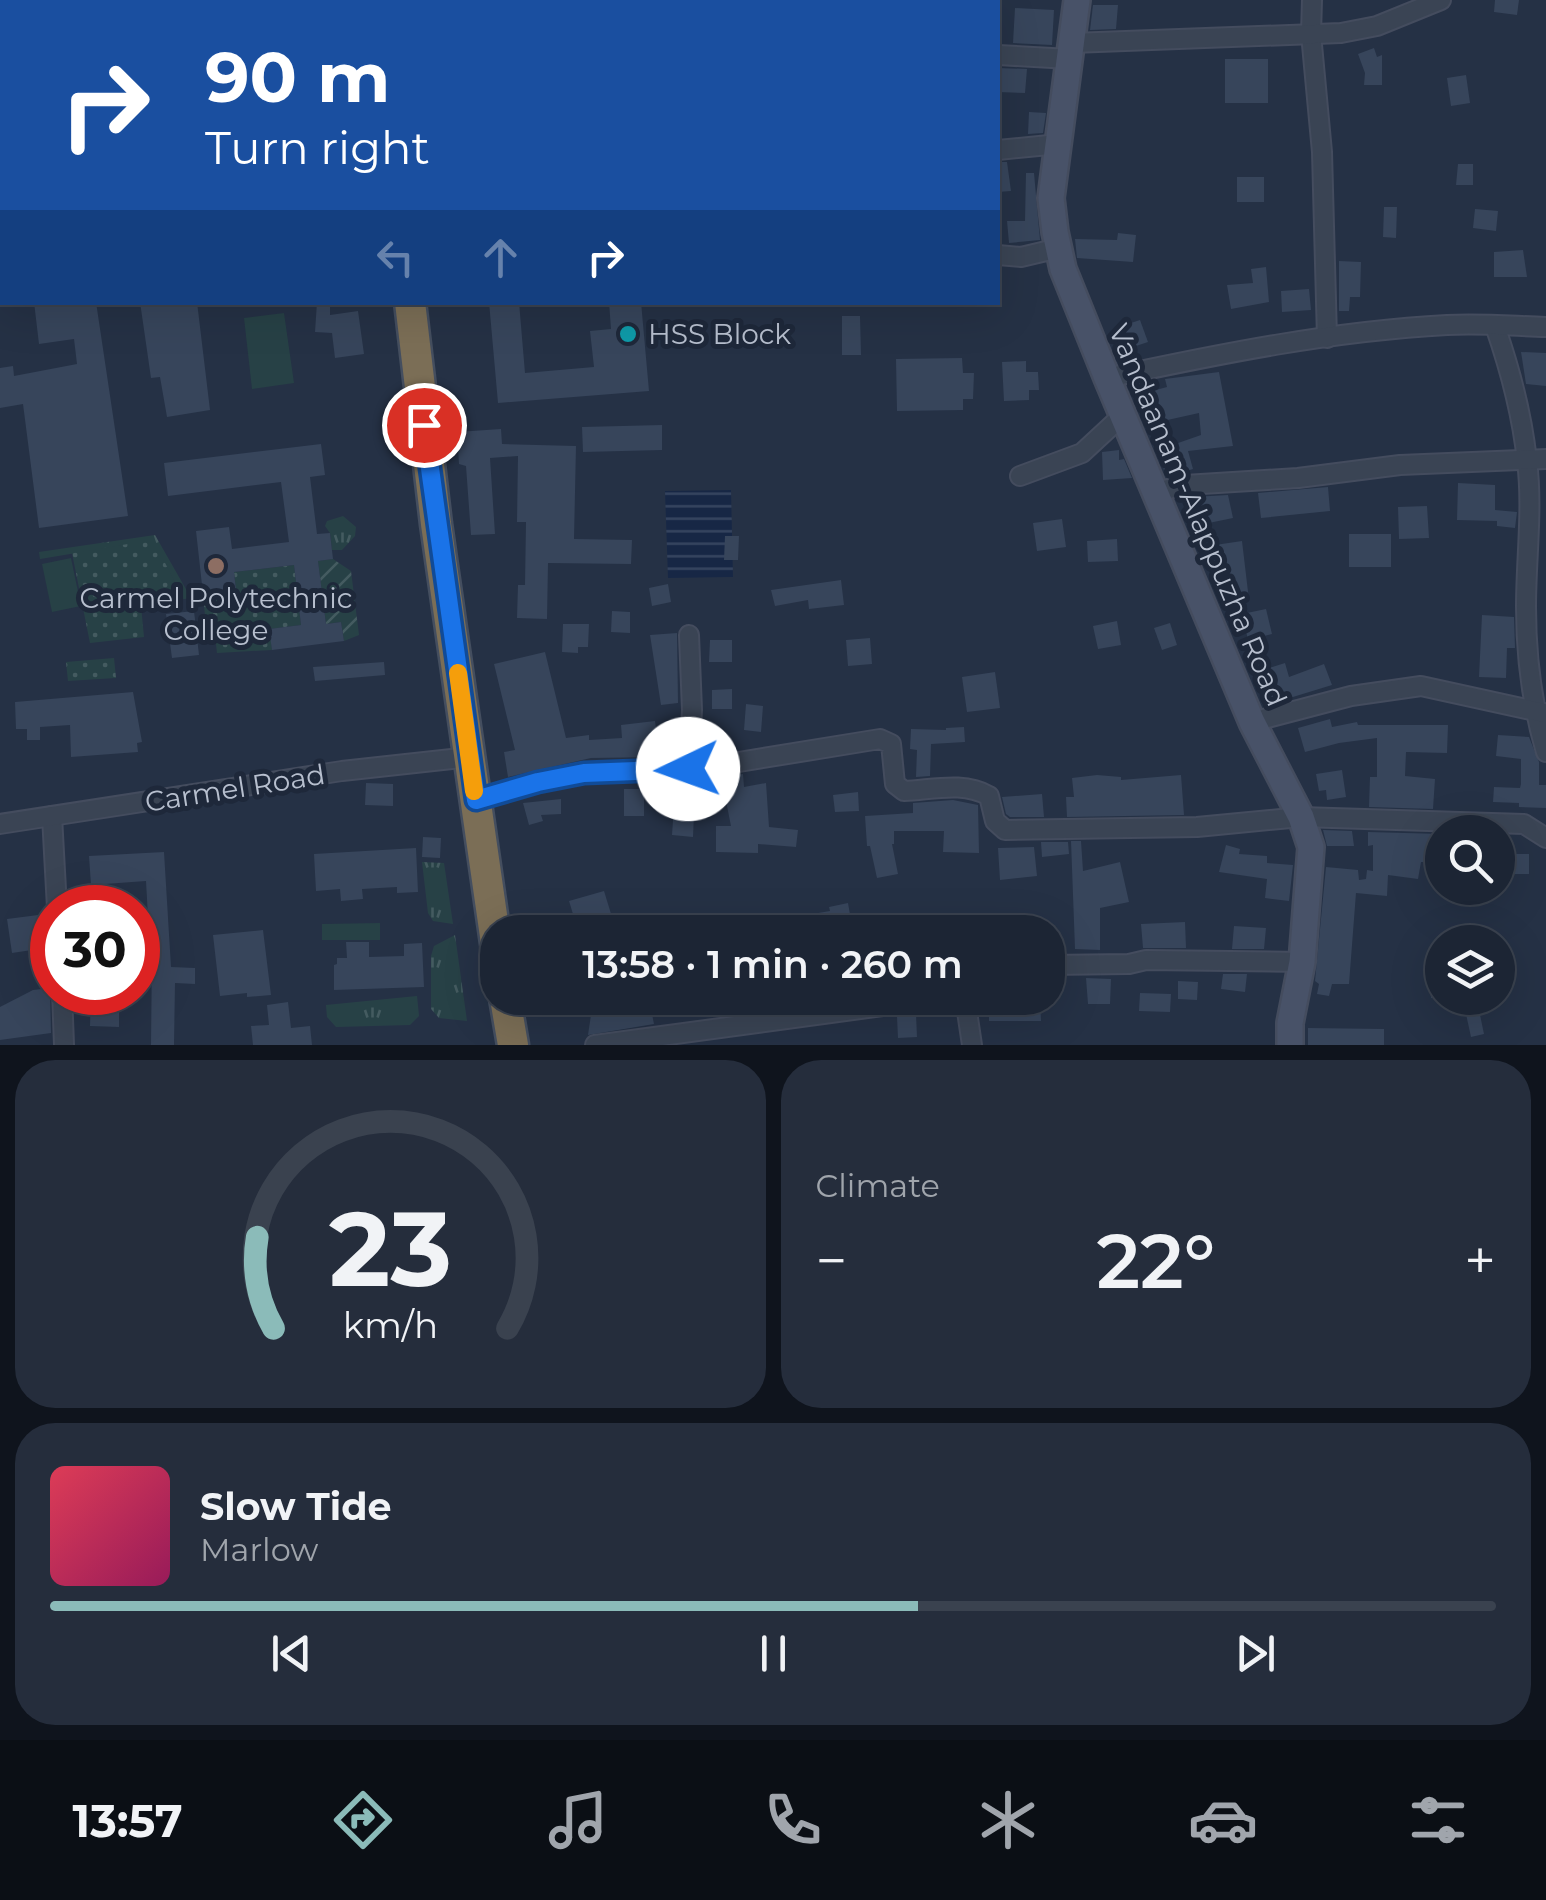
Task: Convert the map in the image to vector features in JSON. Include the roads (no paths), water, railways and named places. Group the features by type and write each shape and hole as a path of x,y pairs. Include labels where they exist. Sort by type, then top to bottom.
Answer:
{"highway":[{"path":"410,305 436,524 492,915"},
{"path":"508,1015 513,1045"}],"main road":[{"name":"Vandaanam-Alappuzha Road","path":"1077,0 1051,198 1059,248 1123,415 1252,722 1301,818 1311,846 1302,962 1290,1024 1290,1045"}],"street":[{"path":"1312,0 1311,34 1322,152 1327,338"},
{"path":"1000,56 1376,26 1442,0"},
{"path":"1000,150 1058,144"},
{"path":"1000,255 1021,257 1059,248"},
{"path":"1108,378 1207,356 1327,338 1448,325 1546,327"},
{"path":"1494,326 1537,460 1526,607 1546,752"},
{"path":"1020,476 1082,453 1123,415"},
{"path":"1156,492 1184,484 1298,478 1400,466 1537,460"},
{"path":"688,769 692,710 690,635"},
{"path":"1252,722 1351,696 1421,686 1540,712"},
{"path":"476,800 584,773 688,769 880,738 891,744 895,784 904,792 942,787 982,792 989,796 995,821 1004,830 1197,827 1301,818 1524,824 1541,832"},
{"name":"Carmel Road","path":"0,824 342,772 470,757"},
{"path":"52,816 56,885"},
{"path":"1065,965 1130,964 1146,960 1302,962"},
{"path":"63,1015 64,1045"},
{"path":"595,1045 816,1015"},
{"path":"968,1015 972,1045"}],"water":[{"path":"731,490 733,577 668,578 665,491"}],"place":[{"name":"HSS Block","path":"628,334"},
{"name":"Carmel Polytechnic College","path":"216,566"}]}
